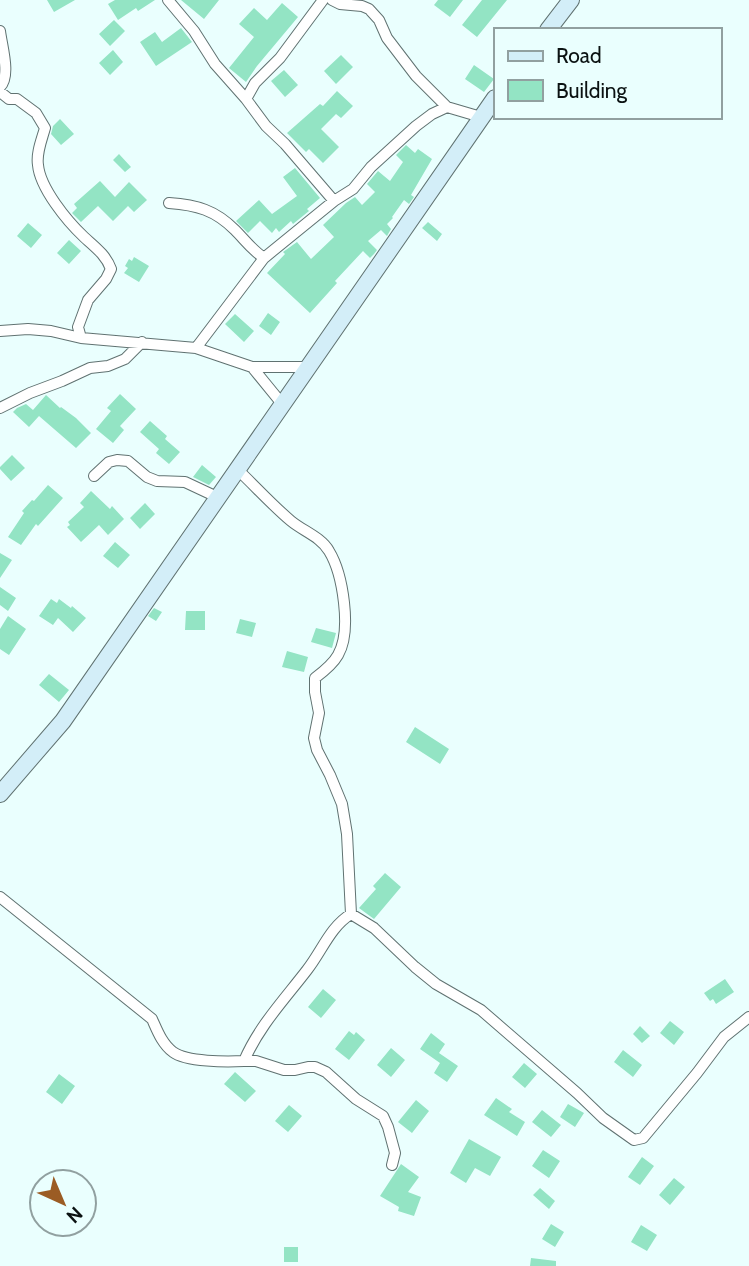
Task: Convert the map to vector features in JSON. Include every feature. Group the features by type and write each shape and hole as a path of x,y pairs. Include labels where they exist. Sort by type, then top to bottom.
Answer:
{"street":[{"path":"246,99 255,83 280,58 323,0"},
{"path":"332,0 369,9 416,76 447,107 481,117"},
{"path":"549,28 570,0"},
{"path":"170,1 215,64 266,126 294,153 334,201"},
{"path":"0,31 6,74 0,90 9,99 17,99 36,113 45,128 37,162 45,186 75,229 108,259 111,270 88,300 78,327 81,338"},
{"path":"0,794 63,721 494,99"},
{"path":"196,348 264,258 334,201 353,189 371,167 416,126 447,107"},
{"path":"169,203 190,204 208,209 264,258"},
{"path":"0,331 28,329 81,338 196,348 252,367 309,367"},
{"path":"0,408 90,368 108,366 125,359 142,342"},
{"path":"252,367 283,405"},
{"path":"94,476 109,462 128,461 147,477 157,481 185,482 218,497"},
{"path":"237,469 281,512 329,550 346,601 345,631 339,654 315,678 319,713 314,738 342,804 347,834 351,914"},
{"path":"0,897 152,1019 162,1040 173,1052 187,1058 224,1062 256,1061 284,1070 316,1067 326,1072 355,1099 383,1116 395,1153 392,1165"},
{"path":"351,914 374,928 436,984 481,1010 603,1118 634,1140 643,1138 724,1037 749,1017"},
{"path":"244,1061 250,1046 273,1011 308,969 340,921 351,914"}],"building":[{"path":"47,0 75,0 54,12"},
{"path":"115,0 155,0 118,20 108,4"},
{"path":"181,0 219,0 204,19"},
{"path":"438,0 463,0 450,17 434,5"},
{"path":"482,0 507,0 477,37 462,25"},
{"path":"282,3 298,17 246,82 229,68 254,37 239,24 254,8 267,20"},
{"path":"114,20 125,31 110,46 99,34"},
{"path":"181,28 192,42 156,66 140,42 155,32 162,42"},
{"path":"113,50 123,62 110,75 99,63"},
{"path":"341,55 353,67 336,84 324,71"},
{"path":"474,65 494,79 484,92 465,79"},
{"path":"284,70 298,85 285,97 271,81"},
{"path":"337,91 353,106 341,118 336,114 321,129 339,147 323,163 309,149 306,152 287,133 320,104 323,106"},
{"path":"60,119 74,134 61,145 51,134 53,126"},
{"path":"406,145 415,153 418,149 432,159 411,195 414,197 409,204 404,200 387,224 391,229 387,236 381,230 368,241 377,250 374,254 370,258 363,251 310,313 267,273 285,254 283,252 297,242 311,259 334,237 323,225 355,197 362,205 375,192 367,184 378,171 390,181 403,162 396,155"},
{"path":"119,154 131,167 125,172 113,160"},
{"path":"295,168 320,198 307,209 309,211 293,224 291,221 279,232 276,228 272,233 260,221 248,233 236,221 259,200 272,214 297,196 283,177"},
{"path":"100,181 115,197 129,182 147,200 134,212 128,206 113,221 98,206 81,222 72,213 77,208 74,204"},
{"path":"428,222 442,234 437,241 422,228"},
{"path":"28,223 42,235 31,248 17,236"},
{"path":"69,240 81,251 69,264 57,253"},
{"path":"134,257 149,266 139,282 124,273 129,259 132,261"},
{"path":"268,313 280,322 271,335 259,326"},
{"path":"235,314 254,331 244,342 225,324"},
{"path":"120,394 136,409 120,426 124,430 113,443 96,429 111,411 107,408"},
{"path":"46,395 91,433 76,448 39,416 29,427 13,412 26,404 33,410"},
{"path":"150,421 180,452 169,464 156,453 159,449 140,432"},
{"path":"12,455 25,468 11,481 0,467"},
{"path":"202,465 216,477 209,485 193,477"},
{"path":"48,485 63,498 38,526 36,524 21,545 8,537 24,513 22,511"},
{"path":"91,491 110,509 112,506 124,519 108,535 99,525 81,542 67,527 70,525 68,522 84,507 80,503"},
{"path":"145,503 155,514 140,529 130,518"},
{"path":"115,542 130,555 118,568 103,556"},
{"path":"0,553 12,560 0,578"},
{"path":"0,587 16,598 8,611 0,605"},
{"path":"51,599 57,603 59,599 71,608 72,606 86,618 73,632 58,618 53,625 39,616"},
{"path":"154,608 162,612 156,621 148,616"},
{"path":"186,611 205,611 205,630 185,630"},
{"path":"8,616 26,629 9,655 0,649 0,629"},
{"path":"240,619 256,623 252,637 236,633"},
{"path":"316,628 336,633 332,648 311,642"},
{"path":"287,651 308,657 304,672 282,667"},
{"path":"49,674 69,690 59,702 39,685"},
{"path":"415,727 449,749 440,764 406,742"},
{"path":"385,873 401,887 374,919 359,908 376,889 373,886"},
{"path":"725,979 734,992 716,1004 713,999 710,1001 704,993"},
{"path":"323,989 336,1000 321,1018 308,1007"},
{"path":"670,1021 684,1032 674,1045 660,1033"},
{"path":"640,1026 650,1036 642,1043 633,1034"},
{"path":"349,1031 354,1035 356,1032 365,1040 349,1060 335,1049"},
{"path":"431,1033 445,1044 439,1053 458,1066 447,1082 434,1073 440,1063 420,1049"},
{"path":"391,1048 405,1060 391,1077 377,1065"},
{"path":"623,1050 642,1065 633,1077 614,1062"},
{"path":"524,1063 537,1074 525,1088 512,1077"},
{"path":"235,1072 256,1091 245,1102 224,1084"},
{"path":"59,1074 75,1086 62,1104 46,1092"},
{"path":"496,1098 512,1109 509,1112 525,1122 517,1136 484,1115"},
{"path":"416,1100 429,1111 412,1133 398,1122"},
{"path":"568,1104 584,1113 575,1127 560,1117"},
{"path":"289,1105 302,1116 288,1132 275,1121"},
{"path":"542,1110 561,1125 551,1137 532,1122"},
{"path":"469,1139 501,1157 490,1176 475,1168 466,1183 450,1173"},
{"path":"543,1150 560,1161 549,1178 532,1166"},
{"path":"642,1157 654,1166 640,1185 628,1177"},
{"path":"401,1164 419,1177 408,1192 421,1197 414,1216 398,1211 399,1207 380,1196"},
{"path":"674,1178 685,1187 670,1205 659,1195"},
{"path":"540,1188 555,1201 549,1209 533,1195"},
{"path":"551,1224 564,1232 555,1247 542,1239"},
{"path":"641,1225 657,1235 647,1251 631,1242"},
{"path":"284,1247 298,1247 298,1262 284,1262"},
{"path":"531,1258 556,1261 556,1266 530,1266"}]}
